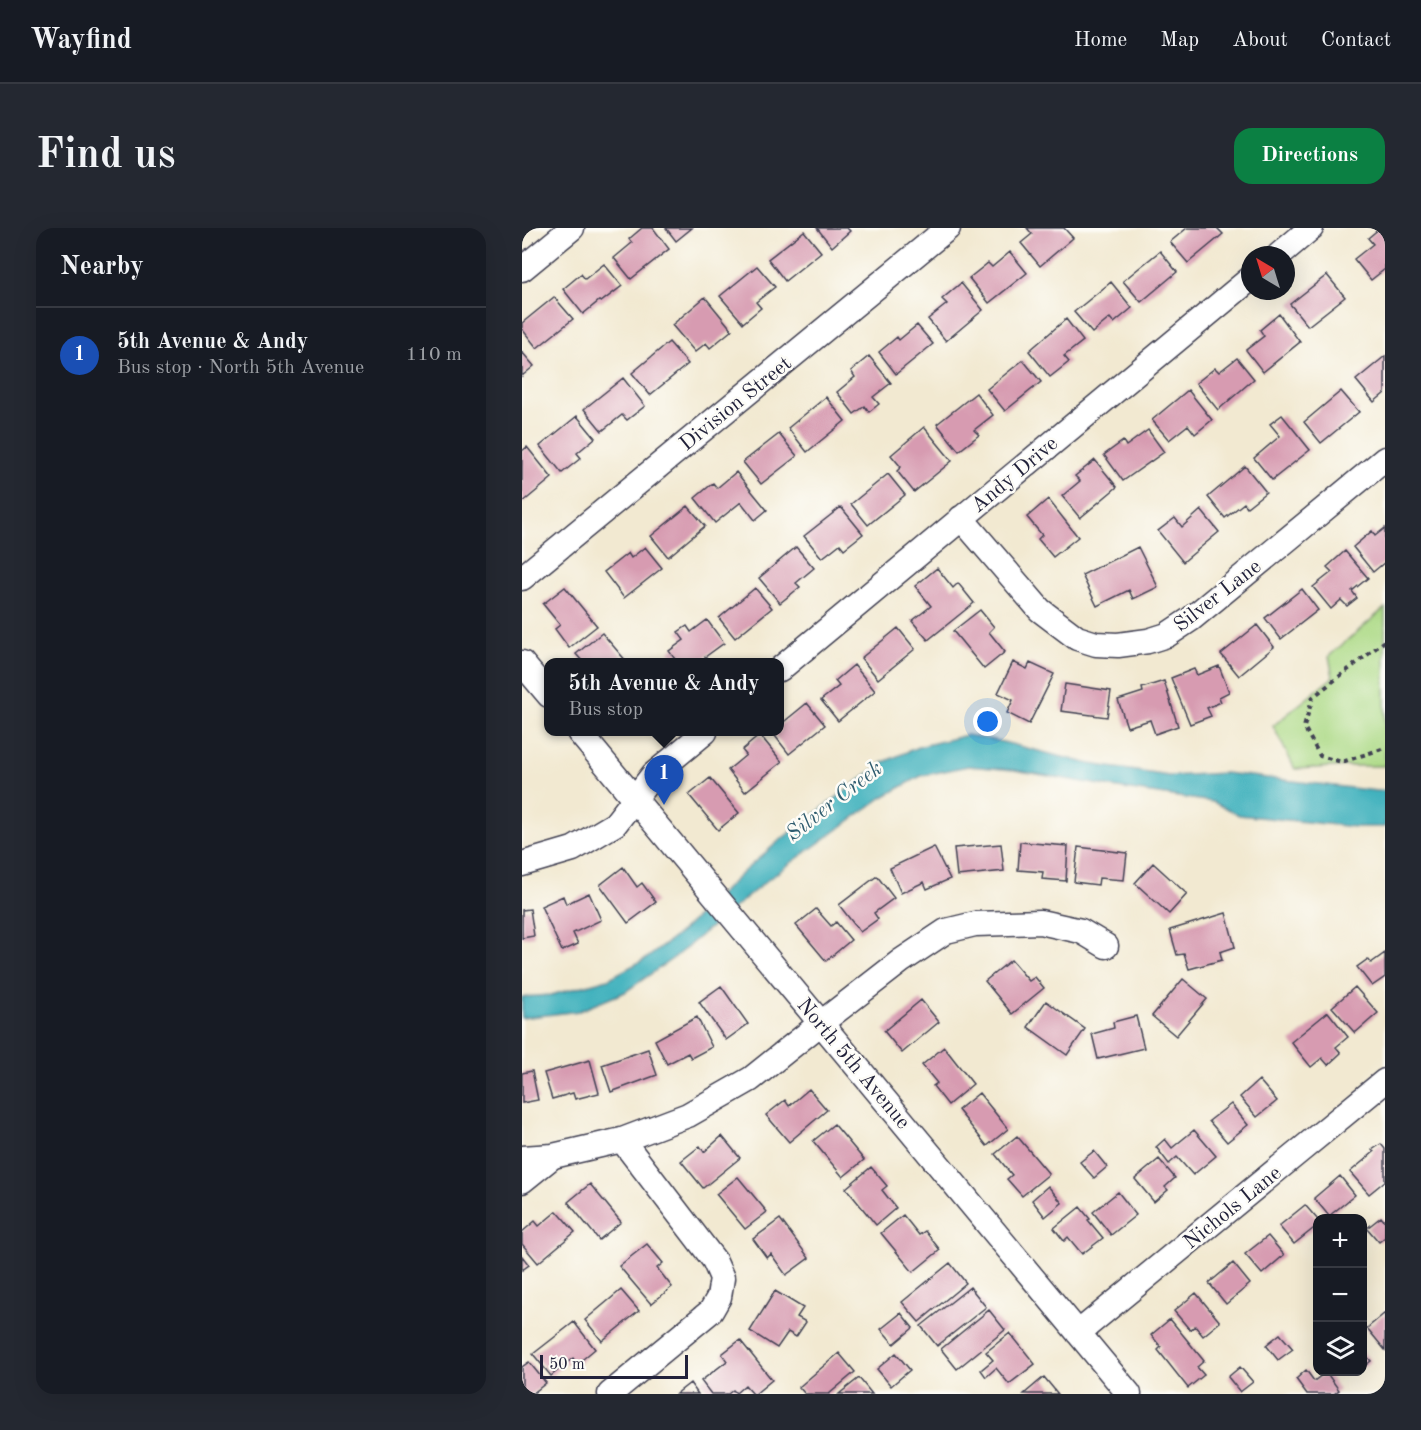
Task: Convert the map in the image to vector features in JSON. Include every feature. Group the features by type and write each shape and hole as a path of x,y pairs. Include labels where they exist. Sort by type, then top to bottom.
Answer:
{"street":[{"path":"522,269 572,228"},
{"name":"Division Street","path":"522,578 948,228"},
{"path":"1290,246 1311,228"},
{"name":"Andy Drive","path":"784,666 1241,286"},
{"name":"Silver Lane","path":"961,518 1040,610 1060,627 1077,638 1096,644 1118,645 1148,641 1167,635 1191,619 1385,459"},
{"path":"522,663 544,689"},
{"name":"North 5th Avenue","path":"582,736 1129,1394"},
{"path":"522,864 573,849 615,824 653,775 700,736"},
{"path":"522,1158 553,1156 622,1140 688,1115 752,1079 901,961 945,931 975,924 1040,922 1081,931 1106,946"},
{"name":"Nichols Lane","path":"1078,1333 1385,1081"},
{"path":"610,1394 711,1311 719,1297 722,1278 714,1260 622,1140"},
{"path":"522,1181 553,1156"}],"path":[{"path":"1385,641 1313,697 1304,727 1320,756 1342,762 1385,748"}],"green space":[{"path":"1385,608 1385,766 1295,769 1273,726 1333,677 1329,656"}],"water":[{"path":"967,735 1090,764 1169,776 1225,773 1377,791 1385,790 1385,827 1355,827 1239,815 1213,802 1014,770 968,766 921,776 883,797 770,878 675,957 625,992 579,1011 522,1018 522,997 551,995 608,979 647,958 681,932 780,840 884,762 918,747"}],"building":[{"path":"642,228 653,228 669,249 631,279 614,258 632,243 629,239"},
{"path":"666,228 692,228 676,241"},
{"path":"817,228 847,228 850,231 832,247"},
{"path":"1027,228 1064,228 1073,238 1040,266 1021,243 1032,234"},
{"path":"1187,228 1217,228 1223,234 1188,263 1170,242"},
{"path":"1380,228 1385,228 1385,269 1371,280 1354,259 1373,244 1368,238"},
{"path":"804,231 821,252 785,281 768,259"},
{"path":"1160,251 1177,272 1141,302 1123,281"},
{"path":"1010,252 1027,273 989,303 969,278 988,263 992,267"},
{"path":"604,264 622,286 583,314 563,289 581,274 585,279"},
{"path":"757,266 775,287 756,302 761,308 743,323 720,296"},
{"path":"1327,275 1345,297 1308,326 1290,304"},
{"path":"1111,282 1132,308 1114,323 1110,318 1092,333 1074,312"},
{"path":"961,283 983,310 946,341 928,319 947,304 942,299"},
{"path":"554,297 573,319 537,348 522,329 522,323"},
{"path":"705,297 732,330 710,348 706,343 695,352 672,325"},
{"path":"1279,314 1300,342 1263,372 1246,350 1264,336 1260,330"},
{"path":"1066,319 1083,341 1064,356 1069,362 1050,377 1029,351"},
{"path":"917,325 933,344 896,374 879,352 897,337 899,340"},
{"path":"669,342 688,364 650,395 632,373"},
{"path":"522,352 534,366 522,376"},
{"path":"869,356 891,383 873,397 879,404 869,412 865,406 854,414 837,392 855,377 851,371"},
{"path":"1385,356 1385,393 1374,402 1356,380"},
{"path":"1237,358 1254,379 1218,410 1196,383 1215,368 1219,372"},
{"path":"1023,360 1041,382 1005,411 987,389"},
{"path":"623,378 645,406 627,420 622,415 602,431 584,409"},
{"path":"1188,390 1212,420 1195,434 1188,425 1169,440 1152,420"},
{"path":"1341,391 1359,412 1321,443 1304,422"},
{"path":"976,393 993,415 974,430 979,435 959,451 937,424"},
{"path":"826,397 845,421 807,452 788,428"},
{"path":"1282,415 1310,450 1272,480 1254,458 1280,436 1270,424"},
{"path":"577,416 595,438 577,453 581,458 562,473 540,446"},
{"path":"924,427 952,461 914,492 897,471 901,467 891,455"},
{"path":"1148,430 1164,452 1123,481 1104,455 1123,441 1126,446"},
{"path":"779,434 797,456 761,484 743,462"},
{"path":"527,447 552,478 522,503 522,451"},
{"path":"1095,460 1117,487 1080,518 1062,496 1080,481 1075,476"},
{"path":"1245,466 1266,492 1247,507 1244,503 1225,518 1208,497"},
{"path":"736,472 767,510 755,520 741,502 715,523 695,498 713,483 717,488"},
{"path":"888,474 905,495 868,525 851,504"},
{"path":"1048,499 1078,537 1053,557 1038,539 1042,535 1027,517"},
{"path":"688,506 705,526 668,557 651,536"},
{"path":"841,507 863,534 844,549 840,544 822,558 804,536"},
{"path":"1201,510 1219,532 1183,562 1158,531 1175,518 1182,527"},
{"path":"1385,528 1385,562 1373,572 1353,547 1372,531 1375,536"},
{"path":"645,547 662,568 624,598 604,572 628,553 631,558"},
{"path":"796,547 814,568 796,583 800,587 780,603 759,578"},
{"path":"1138,547 1158,587 1133,599 1129,590 1097,606 1082,575"},
{"path":"1345,551 1368,578 1352,591 1357,598 1347,606 1341,600 1331,609 1313,587 1332,572 1327,567"},
{"path":"937,568 953,588 958,583 974,603 928,640 912,621 931,606 915,586"},
{"path":"565,587 597,626 569,648 555,629 560,625 543,604"},
{"path":"755,588 772,608 735,638 719,618"},
{"path":"1302,589 1318,610 1281,639 1265,618"},
{"path":"980,610 994,627 989,632 1005,652 984,669 953,631"},
{"path":"707,620 724,643 706,658 674,658 669,651 684,640 678,632 687,626 691,632"},
{"path":"1257,625 1274,647 1239,676 1221,654"},
{"path":"898,628 915,649 878,679 861,658"},
{"path":"602,633 624,658 580,658 576,654"},
{"path":"1013,662 1027,669 1030,663 1054,674 1029,724 1007,713 1013,700 998,693"},
{"path":"854,665 875,691 838,721 821,700 839,686 835,681"},
{"path":"1219,666 1229,692 1219,697 1221,702 1207,708 1211,716 1190,724 1171,678 1194,669 1197,675"},
{"path":"1164,681 1178,726 1155,734 1150,720 1127,727 1118,700 1143,692 1142,688"},
{"path":"1065,684 1111,691 1107,717 1061,711"},
{"path":"807,703 825,725 789,754 775,736 784,736 784,722"},
{"path":"761,736 782,762 745,792 728,770 746,755 742,750"},
{"path":"710,778 739,813 718,830 689,795"},
{"path":"1020,842 1068,846 1066,881 1042,879 1043,872 1018,870"},
{"path":"1001,844 1004,871 957,876 954,848"},
{"path":"934,847 950,879 927,889 924,882 901,893 890,868"},
{"path":"1078,847 1127,853 1124,880 1099,878 1098,885 1074,882"},
{"path":"1153,863 1187,894 1169,914 1135,883"},
{"path":"623,867 637,887 642,883 656,902 628,923 600,885"},
{"path":"877,876 894,898 874,913 878,919 860,932 839,905"},
{"path":"589,893 601,920 573,933 578,944 562,951 541,906 563,896 566,904"},
{"path":"530,909 534,936 522,938 522,910"},
{"path":"816,909 831,926 836,922 851,940 826,961 796,925"},
{"path":"1226,913 1235,947 1220,952 1222,960 1189,969 1184,954 1177,955 1170,930"},
{"path":"1385,953 1385,977 1372,986 1357,967 1368,959 1371,963"},
{"path":"1011,960 1029,981 1035,977 1044,988 1012,1014 985,981"},
{"path":"1183,979 1207,999 1176,1036 1152,1016"},
{"path":"721,986 748,1024 726,1040 699,1002"},
{"path":"1355,987 1378,1013 1355,1033 1332,1007"},
{"path":"921,1000 939,1022 902,1053 884,1031"},
{"path":"1046,1001 1085,1029 1067,1055 1028,1027"},
{"path":"1328,1012 1348,1037 1336,1047 1341,1053 1328,1065 1322,1058 1311,1067 1291,1042"},
{"path":"1136,1016 1144,1048 1098,1059 1092,1034 1114,1028 1113,1022"},
{"path":"697,1017 712,1047 691,1058 688,1053 667,1064 655,1040"},
{"path":"944,1047 973,1084 948,1105 933,1086 937,1083 922,1065"},
{"path":"648,1049 657,1075 611,1092 602,1065"},
{"path":"590,1060 599,1093 575,1099 573,1093 552,1099 544,1073"},
{"path":"532,1071 538,1100 522,1103 522,1073"},
{"path":"1259,1080 1277,1101 1257,1117 1240,1097"},
{"path":"809,1089 827,1110 789,1142 766,1115 785,1100 789,1106"},
{"path":"979,1093 1008,1129 987,1146 958,1110"},
{"path":"1231,1104 1248,1125 1227,1142 1209,1121"},
{"path":"834,1124 864,1160 843,1177 813,1141"},
{"path":"1194,1130 1216,1156 1193,1175 1177,1157 1169,1164 1156,1147 1165,1139 1172,1148"},
{"path":"722,1136 740,1158 703,1188 681,1161 700,1146 704,1152"},
{"path":"1017,1136 1049,1174 1022,1196 1007,1179 1012,1175 995,1154"},
{"path":"1381,1144 1385,1149 1385,1181 1369,1194 1350,1172"},
{"path":"1094,1151 1107,1167 1094,1178 1080,1162"},
{"path":"1159,1159 1175,1178 1165,1187 1168,1190 1154,1202 1135,1179"},
{"path":"871,1167 887,1186 882,1190 896,1208 876,1225 846,1188"},
{"path":"1340,1176 1355,1195 1331,1214 1327,1214 1314,1198"},
{"path":"738,1177 767,1212 745,1229 716,1194"},
{"path":"590,1184 621,1222 599,1240 568,1202"},
{"path":"1048,1186 1062,1203 1045,1217 1032,1200"},
{"path":"1118,1192 1136,1215 1111,1235 1093,1212"},
{"path":"1305,1205 1313,1214 1313,1229 1294,1244 1279,1226"},
{"path":"1080,1207 1103,1238 1082,1254 1068,1237 1064,1241 1054,1228"},
{"path":"557,1211 575,1232 538,1263 522,1244 522,1232 535,1221 539,1226"},
{"path":"903,1215 919,1235 925,1231 940,1250 913,1272 881,1233"},
{"path":"1381,1217 1385,1222 1385,1237 1379,1242 1367,1228"},
{"path":"780,1219 809,1258 786,1275 771,1254 767,1258 753,1239"},
{"path":"1268,1236 1284,1255 1262,1274 1245,1254"},
{"path":"647,1244 663,1263 657,1268 672,1287 651,1304 619,1266"},
{"path":"522,1256 529,1265 522,1270"},
{"path":"950,1263 966,1283 919,1322 902,1302"},
{"path":"1233,1263 1250,1284 1226,1304 1209,1283"},
{"path":"970,1287 986,1307 937,1346 921,1326"},
{"path":"621,1290 639,1311 602,1341 585,1320"},
{"path":"775,1291 803,1308 797,1317 806,1322 796,1337 788,1332 777,1348 750,1331"},
{"path":"1196,1293 1220,1322 1203,1336 1195,1326 1190,1330 1174,1311"},
{"path":"989,1310 1005,1330 957,1369 941,1349"},
{"path":"901,1313 913,1328 894,1344 881,1329"},
{"path":"1385,1313 1385,1350 1367,1328"},
{"path":"1170,1319 1204,1361 1197,1367 1204,1375 1188,1388 1158,1350 1161,1347 1151,1335"},
{"path":"574,1322 595,1349 577,1364 573,1358 551,1376 533,1354"},
{"path":"1010,1333 1035,1364 1009,1384 996,1368 986,1377 981,1370 993,1360 986,1352"},
{"path":"1280,1334 1293,1349 1278,1360 1266,1345"},
{"path":"740,1340 772,1380 755,1394 745,1385 736,1393 733,1390 728,1394 711,1394 701,1381 727,1361 722,1354"},
{"path":"839,1353 855,1372 829,1394 805,1394 799,1387"},
{"path":"896,1353 910,1370 891,1386 877,1369"},
{"path":"529,1362 546,1383 532,1394 522,1394 522,1367"},
{"path":"1240,1367 1253,1382 1240,1392 1228,1377"},
{"path":"1306,1370 1314,1381 1321,1376 1329,1376 1339,1390 1334,1394 1307,1394 1296,1379"},
{"path":"1044,1377 1058,1394 1024,1394"},
{"path":"859,1378 872,1394 839,1394"},
{"path":"690,1383 698,1394 676,1394"}],"place":[{"name":"5th Avenue & Andy","path":"664,805"}],"water label":[{"name":"Silver Creek","path":"833,800"}]}
